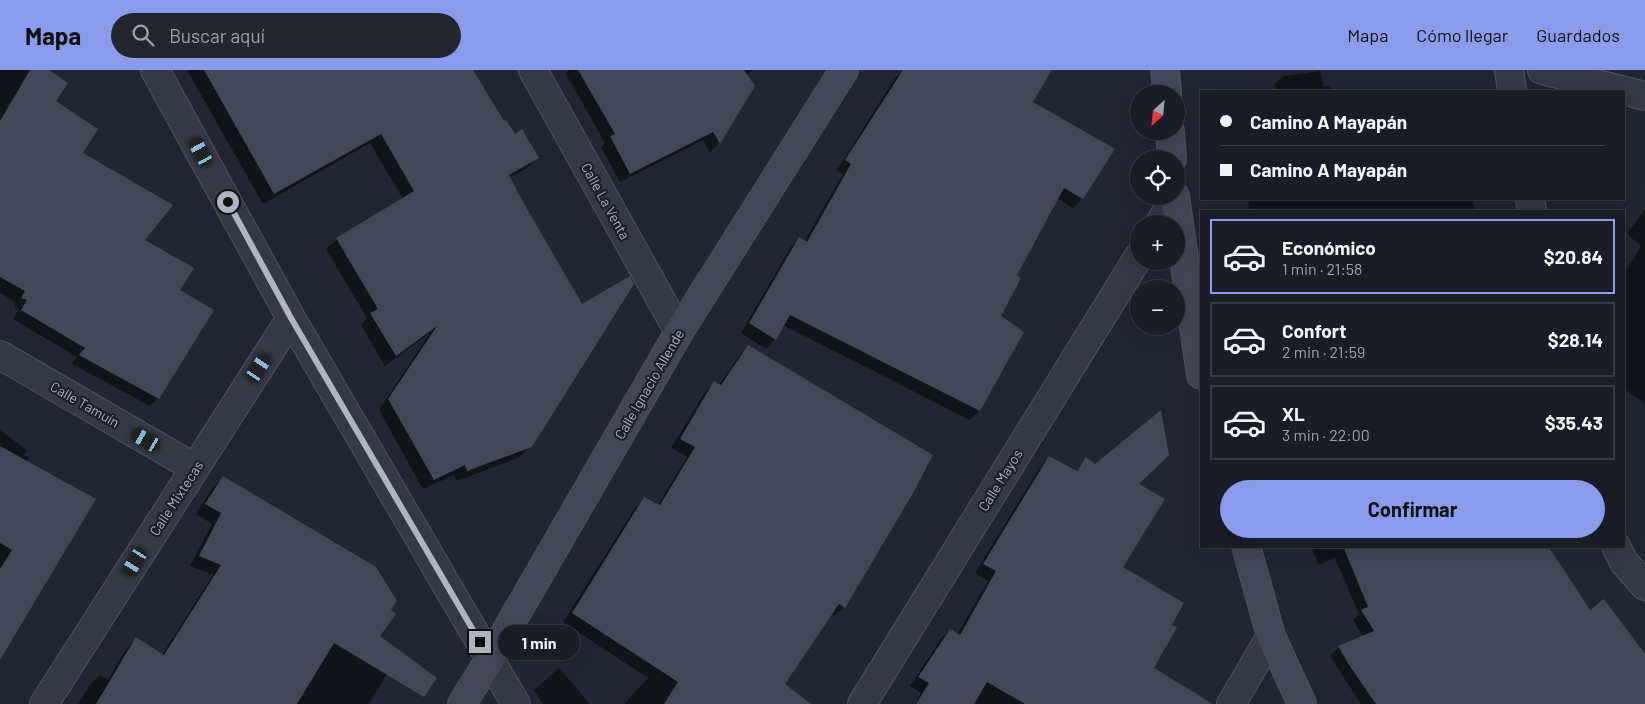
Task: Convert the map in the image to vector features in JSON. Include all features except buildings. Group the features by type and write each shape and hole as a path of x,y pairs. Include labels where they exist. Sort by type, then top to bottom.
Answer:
{"street":[{"path":"155,70 291,318 516,704"},
{"name":"Calle La Venta","path":"533,70 679,332"},
{"name":"Calle Ignacio Allende","path":"462,704 490,659 679,332 844,70"},
{"path":"1164,70 1165,85"},
{"path":"1508,70 1512,90"},
{"path":"1542,70 1621,90"},
{"path":"1625,91 1645,96"},
{"path":"1176,205 1200,368"},
{"name":"Calle Mayos","path":"862,704 1130,270"},
{"name":"Calle Mixtecas","path":"44,704 291,318"},
{"name":"Calle Tamuín","path":"0,355 195,468"},
{"path":"1247,548 1271,636 1302,704"},
{"path":"1617,548 1624,562 1645,586"},
{"path":"1231,704 1271,636"}],"route":[{"path":"228,202 291,318 480,642"}]}
